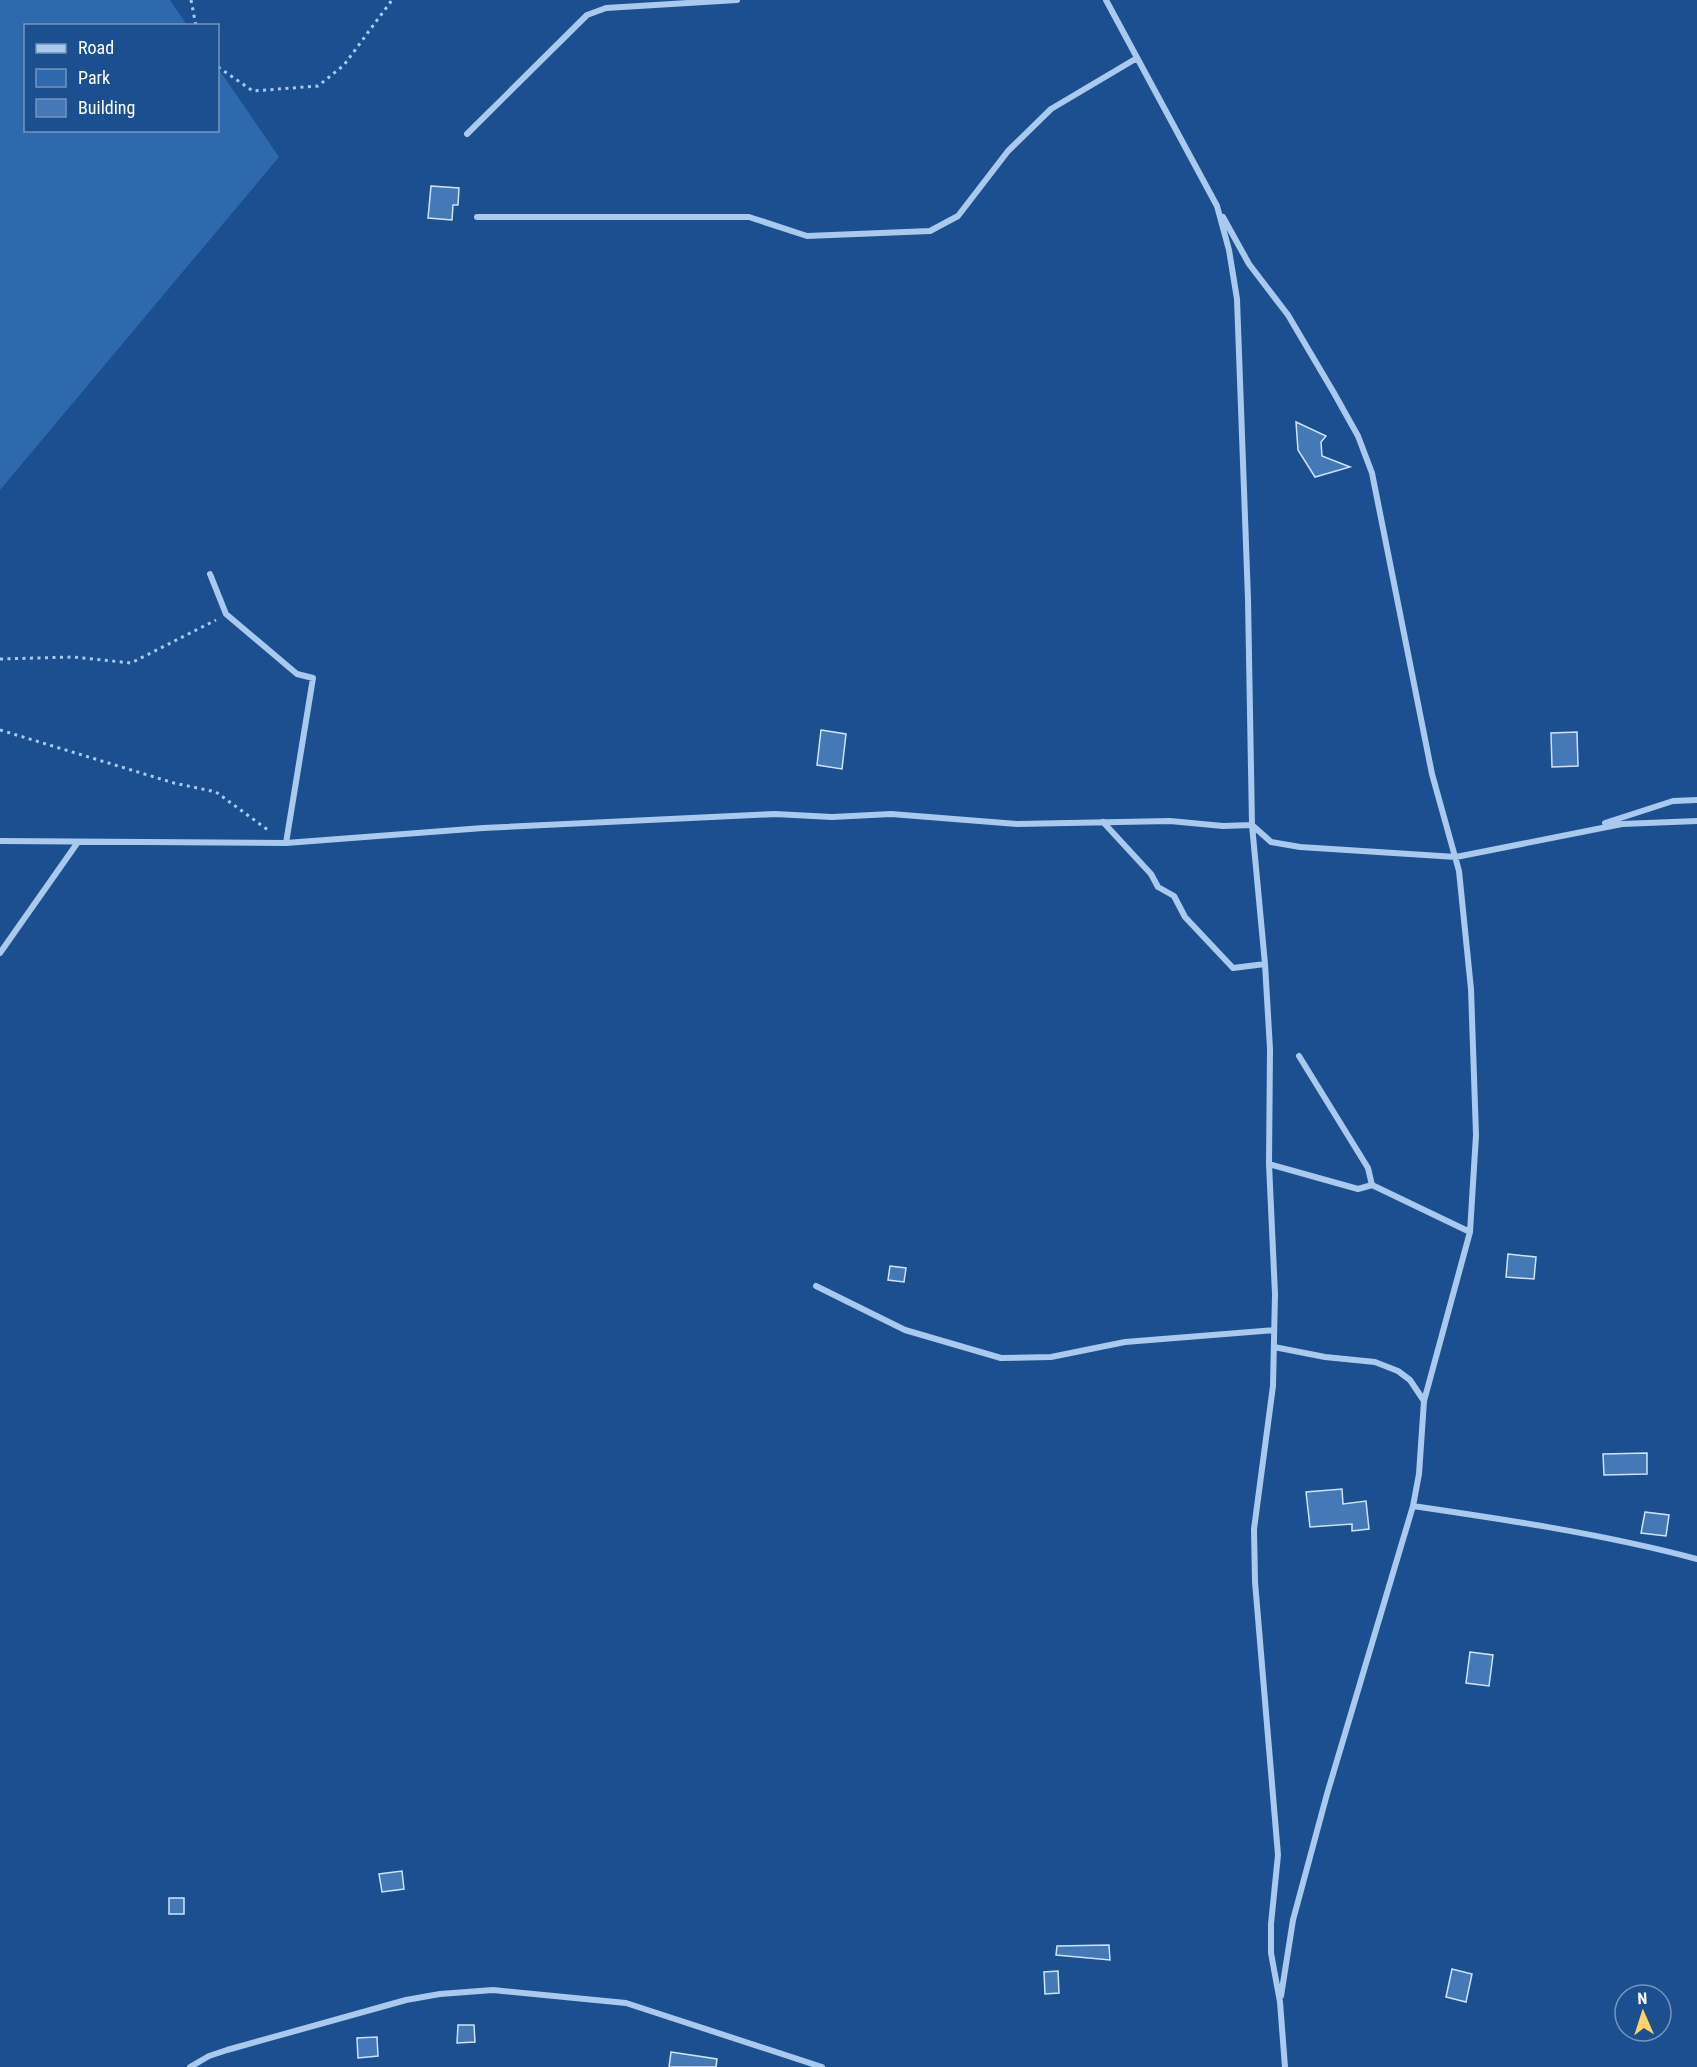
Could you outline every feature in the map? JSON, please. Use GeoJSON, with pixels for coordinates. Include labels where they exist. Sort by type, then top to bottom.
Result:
{"type":"FeatureCollection","features":[{"type":"Feature","properties":{"kind":"street"},"geometry":{"type":"LineString","coordinates":[[467,134],[587,15],[606,8],[737,0]]}},
{"type":"Feature","properties":{"kind":"street"},"geometry":{"type":"LineString","coordinates":[[1106,0],[1249,264],[1288,315],[1335,393],[1358,436],[1372,473],[1432,774],[1456,857],[1471,1000],[1476,1135],[1470,1232],[1424,1401],[1419,1474],[1413,1506],[1327,1794],[1293,1920],[1280,2002]]}},
{"type":"Feature","properties":{"kind":"street"},"geometry":{"type":"LineString","coordinates":[[477,218],[749,217],[807,236],[930,231],[958,216],[1008,151],[1051,109],[1137,58]]}},
{"type":"Feature","properties":{"kind":"street"},"geometry":{"type":"LineString","coordinates":[[1217,206],[1230,250],[1237,298],[1248,599],[1252,825],[1265,964],[1270,1049],[1269,1164],[1274,1330],[1273,1386],[1254,1529],[1255,1582],[1263,1653],[1266,1729],[1276,1801],[1278,1855],[1271,1924],[1271,1953],[1280,2002],[1285,2067]]}},
{"type":"Feature","properties":{"kind":"street"},"geometry":{"type":"LineString","coordinates":[[210,574],[226,614],[297,674],[313,678],[285,843]]}},
{"type":"Feature","properties":{"kind":"street"},"geometry":{"type":"LineString","coordinates":[[1579,832],[1673,801],[1697,800]]}},
{"type":"Feature","properties":{"kind":"street"},"geometry":{"type":"LineString","coordinates":[[0,841],[285,843],[494,828],[746,815],[811,814],[832,817],[891,814],[1017,824],[1103,822],[1252,825],[1271,842],[1300,847],[1456,857],[1622,824],[1697,821]]}},
{"type":"Feature","properties":{"kind":"street"},"geometry":{"type":"LineString","coordinates":[[1103,822],[1151,874],[1158,887],[1174,896],[1185,917],[1233,968],[1265,964]]}},
{"type":"Feature","properties":{"kind":"street"},"geometry":{"type":"LineString","coordinates":[[0,953],[78,842]]}},
{"type":"Feature","properties":{"kind":"street"},"geometry":{"type":"LineString","coordinates":[[1299,1056],[1368,1168],[1372,1185]]}},
{"type":"Feature","properties":{"kind":"street"},"geometry":{"type":"LineString","coordinates":[[1269,1164],[1358,1189],[1372,1185],[1470,1232]]}},
{"type":"Feature","properties":{"kind":"street"},"geometry":{"type":"LineString","coordinates":[[816,1286],[905,1330],[1000,1358],[1051,1357],[1125,1342],[1274,1330]]}},
{"type":"Feature","properties":{"kind":"street"},"geometry":{"type":"LineString","coordinates":[[1274,1347],[1325,1357],[1375,1362],[1398,1371],[1410,1380],[1424,1401]]}},
{"type":"Feature","properties":{"kind":"street"},"geometry":{"type":"LineString","coordinates":[[1413,1506],[1553,1527],[1639,1543],[1697,1559]]}},
{"type":"Feature","properties":{"kind":"street"},"geometry":{"type":"LineString","coordinates":[[190,2067],[209,2056],[227,2050],[375,2007],[440,1994],[493,1990],[626,2003],[822,2067]]}},
{"type":"Feature","properties":{"kind":"path"},"geometry":{"type":"LineString","coordinates":[[191,0],[196,24]]}},
{"type":"Feature","properties":{"kind":"path"},"geometry":{"type":"LineString","coordinates":[[219,68],[253,91],[318,86],[344,65],[392,0]]}},
{"type":"Feature","properties":{"kind":"path"},"geometry":{"type":"LineString","coordinates":[[0,659],[73,657],[131,663],[226,614]]}},
{"type":"Feature","properties":{"kind":"path"},"geometry":{"type":"LineString","coordinates":[[0,730],[174,783],[216,792],[285,843]]}},
{"type":"Feature","properties":{"kind":"green space"},"geometry":{"type":"Polygon","coordinates":[[[0,0],[170,0],[186,24],[24,24],[24,132],[219,132],[219,69],[279,157],[0,490],[0,0]]]}},
{"type":"Feature","properties":{"kind":"building"},"geometry":{"type":"Polygon","coordinates":[[[431,186],[459,188],[458,205],[453,205],[452,220],[428,218],[431,186]]]}},
{"type":"Feature","properties":{"kind":"building"},"geometry":{"type":"Polygon","coordinates":[[[1296,422],[1326,436],[1321,442],[1322,456],[1350,467],[1315,477],[1298,450],[1296,422]]]}},
{"type":"Feature","properties":{"kind":"building"},"geometry":{"type":"Polygon","coordinates":[[[821,730],[846,734],[842,769],[817,765],[821,730]]]}},
{"type":"Feature","properties":{"kind":"building"},"geometry":{"type":"Polygon","coordinates":[[[1577,732],[1578,766],[1552,767],[1551,733],[1577,732]]]}},
{"type":"Feature","properties":{"kind":"building"},"geometry":{"type":"Polygon","coordinates":[[[1508,1254],[1536,1257],[1534,1279],[1506,1277],[1508,1254]]]}},
{"type":"Feature","properties":{"kind":"building"},"geometry":{"type":"Polygon","coordinates":[[[890,1266],[906,1268],[904,1282],[888,1280],[890,1266]]]}},
{"type":"Feature","properties":{"kind":"building"},"geometry":{"type":"Polygon","coordinates":[[[1647,1453],[1647,1474],[1604,1475],[1603,1454],[1647,1453]]]}},
{"type":"Feature","properties":{"kind":"building"},"geometry":{"type":"Polygon","coordinates":[[[1342,1489],[1343,1504],[1366,1501],[1369,1529],[1352,1531],[1352,1524],[1310,1527],[1306,1492],[1342,1489]]]}},
{"type":"Feature","properties":{"kind":"building"},"geometry":{"type":"Polygon","coordinates":[[[1645,1512],[1669,1515],[1666,1536],[1641,1533],[1645,1512]]]}},
{"type":"Feature","properties":{"kind":"building"},"geometry":{"type":"Polygon","coordinates":[[[1470,1652],[1493,1655],[1489,1686],[1466,1683],[1470,1652]]]}},
{"type":"Feature","properties":{"kind":"building"},"geometry":{"type":"Polygon","coordinates":[[[402,1871],[404,1889],[382,1892],[379,1874],[402,1871]]]}},
{"type":"Feature","properties":{"kind":"building"},"geometry":{"type":"Polygon","coordinates":[[[169,1898],[184,1898],[184,1914],[169,1914],[169,1898]]]}},
{"type":"Feature","properties":{"kind":"building"},"geometry":{"type":"Polygon","coordinates":[[[1109,1945],[1110,1960],[1056,1955],[1057,1946],[1109,1945]]]}},
{"type":"Feature","properties":{"kind":"building"},"geometry":{"type":"Polygon","coordinates":[[[1452,1969],[1472,1974],[1466,2002],[1446,1997],[1452,1969]]]}},
{"type":"Feature","properties":{"kind":"building"},"geometry":{"type":"Polygon","coordinates":[[[1058,1971],[1059,1993],[1045,1994],[1044,1972],[1058,1971]]]}},
{"type":"Feature","properties":{"kind":"building"},"geometry":{"type":"Polygon","coordinates":[[[458,2025],[474,2025],[475,2042],[457,2043],[458,2025]]]}},
{"type":"Feature","properties":{"kind":"building"},"geometry":{"type":"Polygon","coordinates":[[[377,2037],[378,2056],[358,2058],[357,2038],[377,2037]]]}},
{"type":"Feature","properties":{"kind":"building"},"geometry":{"type":"Polygon","coordinates":[[[671,2052],[717,2059],[716,2067],[669,2067],[671,2052]]]}}]}
